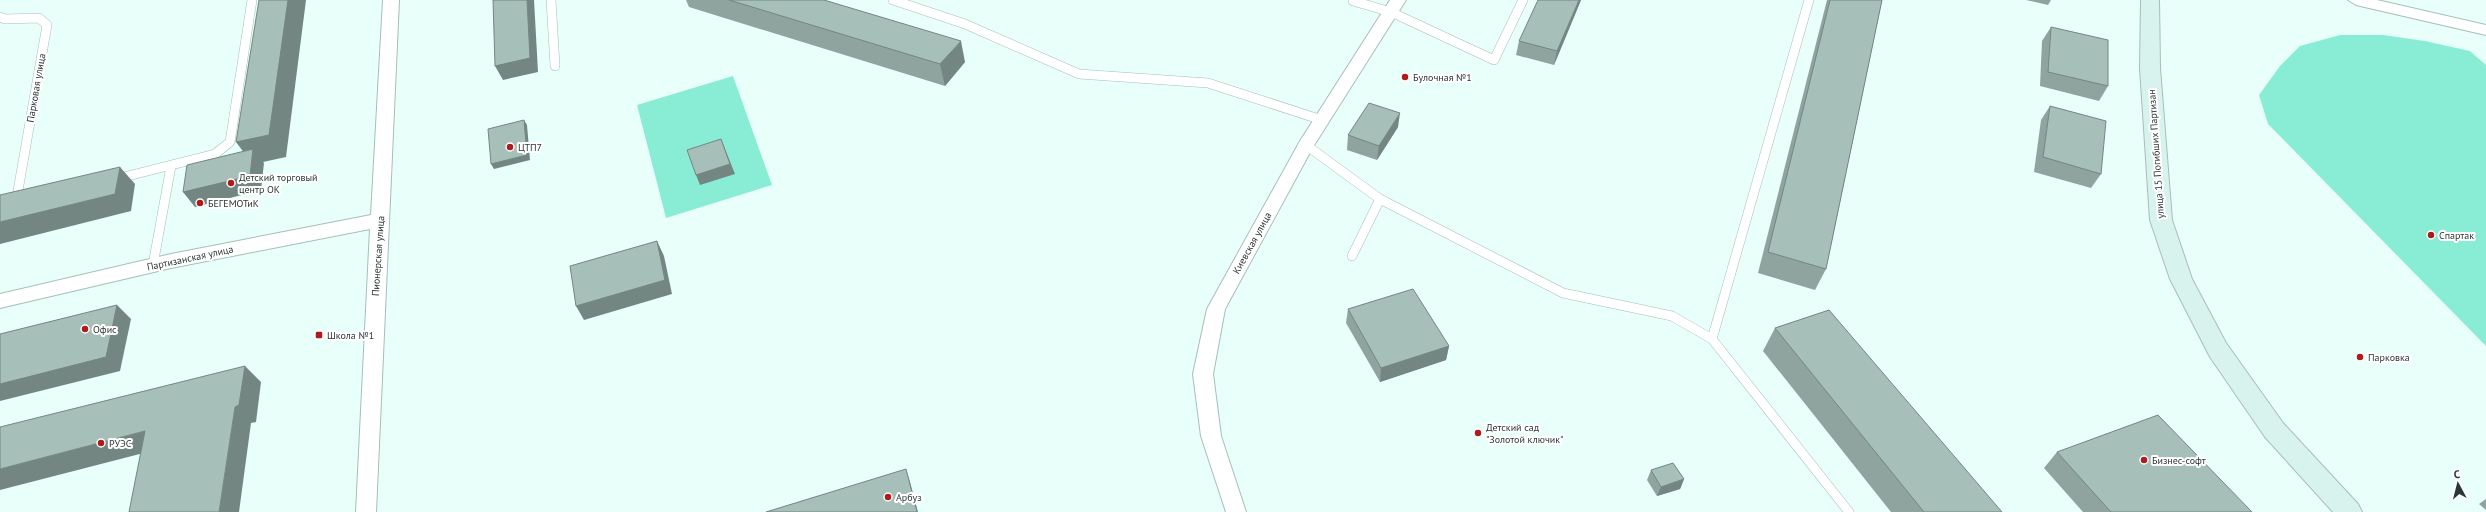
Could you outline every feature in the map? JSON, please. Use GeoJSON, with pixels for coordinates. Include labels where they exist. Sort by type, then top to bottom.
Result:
{"type":"FeatureCollection","features":[{"type":"Feature","properties":{"kind":"street","name":"Пионерская улица"},"geometry":{"type":"LineString","coordinates":[[366,512],[373,315],[381,220],[391,0]]}},
{"type":"Feature","properties":{"kind":"street","name":"улица 15 Погибших Партизан"},"geometry":{"type":"LineString","coordinates":[[2150,0],[2150,68],[2160,220],[2180,279],[2218,350],[2274,430],[2349,512]]}},
{"type":"Feature","properties":{"kind":"street"},"geometry":{"type":"LineString","coordinates":[[2356,0],[2486,30]]}},
{"type":"Feature","properties":{"kind":"street","name":"Киевская улица"},"geometry":{"type":"LineString","coordinates":[[1236,512],[1211,436],[1203,374],[1216,309],[1306,145],[1394,6]]}},
{"type":"Feature","properties":{"kind":"street","name":"Партизанская улица"},"geometry":{"type":"LineString","coordinates":[[0,301],[153,266],[381,220]]}},
{"type":"Feature","properties":{"kind":"lane"},"geometry":{"type":"LineString","coordinates":[[109,180],[215,154],[230,142],[252,0]]}},
{"type":"Feature","properties":{"kind":"lane"},"geometry":{"type":"LineString","coordinates":[[551,0],[556,66]]}},
{"type":"Feature","properties":{"kind":"lane"},"geometry":{"type":"LineString","coordinates":[[893,0],[966,24],[1079,74],[1208,83],[1322,120]]}},
{"type":"Feature","properties":{"kind":"lane"},"geometry":{"type":"LineString","coordinates":[[1353,0],[1394,6],[1494,60],[1523,0]]}},
{"type":"Feature","properties":{"kind":"lane"},"geometry":{"type":"LineString","coordinates":[[1712,339],[1809,0]]}},
{"type":"Feature","properties":{"kind":"lane","name":"Парковая улица"},"geometry":{"type":"LineString","coordinates":[[0,17],[5,20],[39,18],[47,26],[20,201],[5,204]]}},
{"type":"Feature","properties":{"kind":"lane"},"geometry":{"type":"LineString","coordinates":[[1306,145],[1380,199],[1562,292],[1672,316],[1712,339],[1849,512]]}},
{"type":"Feature","properties":{"kind":"lane"},"geometry":{"type":"LineString","coordinates":[[153,266],[171,166]]}},
{"type":"Feature","properties":{"kind":"lane"},"geometry":{"type":"LineString","coordinates":[[1352,256],[1380,199]]}},
{"type":"Feature","properties":{"kind":"green space","name":"Спартак"},"geometry":{"type":"Polygon","coordinates":[[[2340,35],[2383,35],[2425,41],[2470,51],[2486,65],[2486,346],[2268,124],[2259,95],[2280,66],[2300,46],[2340,35]]]}},
{"type":"Feature","properties":{"kind":"green space"},"geometry":{"type":"Polygon","coordinates":[[[733,76],[772,185],[666,218],[637,105],[733,76]]]}},
{"type":"Feature","properties":{"kind":"building"},"geometry":{"type":"Polygon","coordinates":[[[259,0],[288,0],[269,135],[236,142],[259,0]]]}},
{"type":"Feature","properties":{"kind":"building"},"geometry":{"type":"Polygon","coordinates":[[[493,0],[527,0],[530,58],[495,66],[493,0]]]}},
{"type":"Feature","properties":{"kind":"building"},"geometry":{"type":"Polygon","coordinates":[[[729,0],[824,0],[961,41],[940,64],[729,0]]]}},
{"type":"Feature","properties":{"kind":"building"},"geometry":{"type":"Polygon","coordinates":[[[1538,0],[1579,0],[1557,51],[1519,41],[1538,0]]]}},
{"type":"Feature","properties":{"kind":"building"},"geometry":{"type":"Polygon","coordinates":[[[1830,0],[1882,0],[1826,269],[1768,252],[1830,0]]]}},
{"type":"Feature","properties":{"kind":"building"},"geometry":{"type":"Polygon","coordinates":[[[2051,27],[2108,40],[2108,86],[2048,72],[2051,27]]]}},
{"type":"Feature","properties":{"kind":"building"},"geometry":{"type":"Polygon","coordinates":[[[1369,103],[1400,113],[1379,146],[1348,135],[1369,103]]]}},
{"type":"Feature","properties":{"kind":"building"},"geometry":{"type":"Polygon","coordinates":[[[2050,106],[2106,121],[2101,174],[2043,157],[2050,106]]]}},
{"type":"Feature","properties":{"kind":"building","name":"ЦТП7"},"geometry":{"type":"Polygon","coordinates":[[[524,120],[527,155],[491,164],[488,129],[524,120]]]}},
{"type":"Feature","properties":{"kind":"building"},"geometry":{"type":"Polygon","coordinates":[[[721,139],[730,164],[696,175],[687,150],[721,139]]]}},
{"type":"Feature","properties":{"kind":"building"},"geometry":{"type":"Polygon","coordinates":[[[253,149],[250,176],[183,192],[187,165],[253,149]]]}},
{"type":"Feature","properties":{"kind":"building"},"geometry":{"type":"Polygon","coordinates":[[[120,167],[115,194],[0,222],[0,195],[120,167]]]}},
{"type":"Feature","properties":{"kind":"building"},"geometry":{"type":"Polygon","coordinates":[[[657,241],[665,280],[576,306],[570,266],[657,241]]]}},
{"type":"Feature","properties":{"kind":"building"},"geometry":{"type":"Polygon","coordinates":[[[1413,289],[1449,346],[1381,368],[1348,309],[1413,289]]]}},
{"type":"Feature","properties":{"kind":"building"},"geometry":{"type":"Polygon","coordinates":[[[117,305],[106,357],[0,384],[0,334],[117,305]]]}},
{"type":"Feature","properties":{"kind":"building"},"geometry":{"type":"Polygon","coordinates":[[[1829,310],[2002,512],[1924,512],[1775,328],[1829,310]]]}},
{"type":"Feature","properties":{"kind":"building"},"geometry":{"type":"Polygon","coordinates":[[[245,366],[239,405],[235,407],[219,512],[129,512],[145,431],[0,469],[0,427],[245,366]]]}},
{"type":"Feature","properties":{"kind":"building"},"geometry":{"type":"Polygon","coordinates":[[[2158,415],[2252,512],[2111,512],[2057,452],[2158,415]]]}},
{"type":"Feature","properties":{"kind":"building"},"geometry":{"type":"Polygon","coordinates":[[[1673,463],[1684,479],[1661,487],[1651,470],[1673,463]]]}},
{"type":"Feature","properties":{"kind":"building"},"geometry":{"type":"Polygon","coordinates":[[[906,469],[917,512],[766,512],[906,469]]]}},
{"type":"Feature","properties":{"kind":"place","name":"Булочная №1"},"geometry":{"type":"Point","coordinates":[1405,77]}},
{"type":"Feature","properties":{"kind":"place","name":"ЦТП7"},"geometry":{"type":"Point","coordinates":[510,147]}},
{"type":"Feature","properties":{"kind":"place","name":"Детский торговый центр ОК"},"geometry":{"type":"Point","coordinates":[231,183]}},
{"type":"Feature","properties":{"kind":"place","name":"БЕГЕМОТиК"},"geometry":{"type":"Point","coordinates":[200,203]}},
{"type":"Feature","properties":{"kind":"place","name":"Спартак"},"geometry":{"type":"Point","coordinates":[2431,235]}},
{"type":"Feature","properties":{"kind":"place","name":"Офис"},"geometry":{"type":"Point","coordinates":[85,329]}},
{"type":"Feature","properties":{"kind":"place","name":"Школа №1"},"geometry":{"type":"Point","coordinates":[319,335]}},
{"type":"Feature","properties":{"kind":"place","name":"Парковка"},"geometry":{"type":"Point","coordinates":[2360,357]}},
{"type":"Feature","properties":{"kind":"place","name":"Детский сад \"Золотой ключик\""},"geometry":{"type":"Point","coordinates":[1478,433]}},
{"type":"Feature","properties":{"kind":"place","name":"РУЭС"},"geometry":{"type":"Point","coordinates":[101,443]}},
{"type":"Feature","properties":{"kind":"place","name":"Бизнес-софт"},"geometry":{"type":"Point","coordinates":[2144,460]}},
{"type":"Feature","properties":{"kind":"place","name":"Арбуз"},"geometry":{"type":"Point","coordinates":[888,497]}}]}
